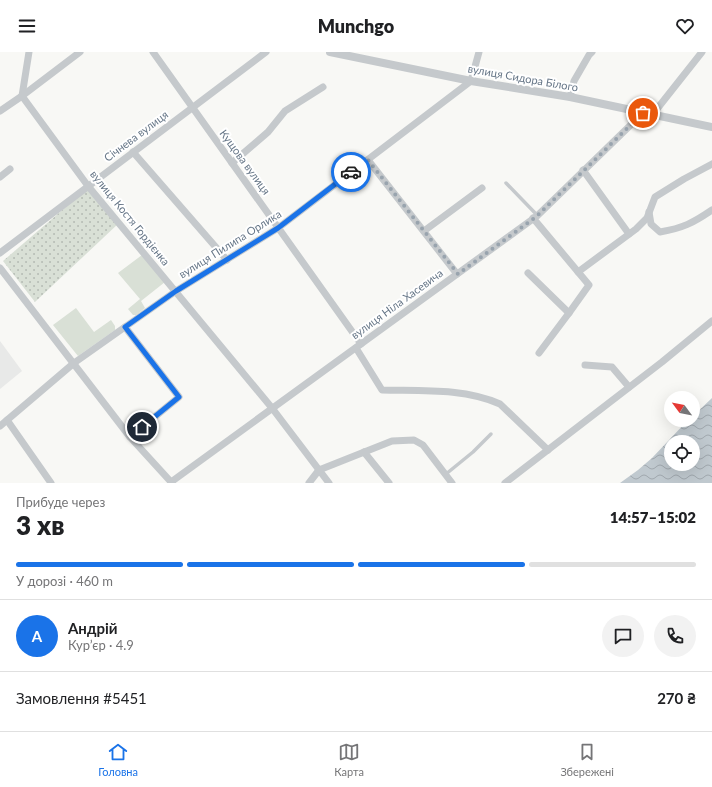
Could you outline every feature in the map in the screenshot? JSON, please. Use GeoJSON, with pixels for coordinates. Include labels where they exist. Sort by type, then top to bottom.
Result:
{"type":"FeatureCollection","features":[{"type":"Feature","properties":{"kind":"street"},"geometry":{"type":"LineString","coordinates":[[22,96],[29,52]]}},
{"type":"Feature","properties":{"kind":"street"},"geometry":{"type":"LineString","coordinates":[[0,111],[80,52]]}},
{"type":"Feature","properties":{"kind":"street","name":"Кущова вулиця"},"geometry":{"type":"LineString","coordinates":[[153,52],[278,228],[358,346],[382,390],[471,395],[491,400],[500,404],[548,450]]}},
{"type":"Feature","properties":{"kind":"street","name":"Січнева вулиця"},"geometry":{"type":"LineString","coordinates":[[0,253],[266,52]]}},
{"type":"Feature","properties":{"kind":"street","name":"вулиця Сидора Білого"},"geometry":{"type":"LineString","coordinates":[[330,52],[471,81],[570,97],[712,127]]}},
{"type":"Feature","properties":{"kind":"street"},"geometry":{"type":"LineString","coordinates":[[471,81],[480,52]]}},
{"type":"Feature","properties":{"kind":"street"},"geometry":{"type":"LineString","coordinates":[[570,97],[574,81],[592,52]]}},
{"type":"Feature","properties":{"kind":"street"},"geometry":{"type":"LineString","coordinates":[[653,114],[702,52]]}},
{"type":"Feature","properties":{"kind":"street","name":"вулиця Пилипа Орлика"},"geometry":{"type":"LineString","coordinates":[[0,426],[74,364],[176,291],[278,228],[471,81]]}},
{"type":"Feature","properties":{"kind":"street"},"geometry":{"type":"LineString","coordinates":[[232,163],[268,132],[285,111],[323,87]]}},
{"type":"Feature","properties":{"kind":"street","name":"вулиця Костя Гордієнка"},"geometry":{"type":"LineString","coordinates":[[22,96],[88,186],[272,408],[329,483]]}},
{"type":"Feature","properties":{"kind":"street","name":"вулиця Ніла Хасевича"},"geometry":{"type":"LineString","coordinates":[[172,482],[535,217],[643,113]]}},
{"type":"Feature","properties":{"kind":"street"},"geometry":{"type":"LineString","coordinates":[[133,152],[226,260]]}},
{"type":"Feature","properties":{"kind":"street"},"geometry":{"type":"LineString","coordinates":[[368,160],[458,274]]}},
{"type":"Feature","properties":{"kind":"street"},"geometry":{"type":"LineString","coordinates":[[578,272],[629,234],[647,218],[655,197],[712,164]]}},
{"type":"Feature","properties":{"kind":"street"},"geometry":{"type":"LineString","coordinates":[[0,177],[10,169]]}},
{"type":"Feature","properties":{"kind":"street"},"geometry":{"type":"LineString","coordinates":[[583,170],[629,234]]}},
{"type":"Feature","properties":{"kind":"street"},"geometry":{"type":"LineString","coordinates":[[424,231],[482,188]]}},
{"type":"Feature","properties":{"kind":"street"},"geometry":{"type":"LineString","coordinates":[[649,212],[652,224],[660,232],[680,228],[693,223],[712,210]]}},
{"type":"Feature","properties":{"kind":"street"},"geometry":{"type":"LineString","coordinates":[[535,217],[589,285],[539,353]]}},
{"type":"Feature","properties":{"kind":"street"},"geometry":{"type":"LineString","coordinates":[[0,268],[130,437],[172,482]]}},
{"type":"Feature","properties":{"kind":"street"},"geometry":{"type":"LineString","coordinates":[[528,273],[569,313]]}},
{"type":"Feature","properties":{"kind":"street"},"geometry":{"type":"LineString","coordinates":[[505,483],[629,387],[712,320]]}},
{"type":"Feature","properties":{"kind":"street"},"geometry":{"type":"LineString","coordinates":[[125,327],[179,397],[130,437]]}},
{"type":"Feature","properties":{"kind":"street"},"geometry":{"type":"LineString","coordinates":[[585,365],[612,367],[629,387]]}},
{"type":"Feature","properties":{"kind":"street"},"geometry":{"type":"LineString","coordinates":[[7,420],[51,483]]}},
{"type":"Feature","properties":{"kind":"street"},"geometry":{"type":"LineString","coordinates":[[309,483],[319,470],[392,441],[414,440],[423,445],[452,483]]}},
{"type":"Feature","properties":{"kind":"street"},"geometry":{"type":"LineString","coordinates":[[364,452],[388,483]]}},
{"type":"Feature","properties":{"kind":"lane"},"geometry":{"type":"LineString","coordinates":[[506,183],[535,217]]}},
{"type":"Feature","properties":{"kind":"lane"},"geometry":{"type":"LineString","coordinates":[[445,474],[473,452],[491,434]]}},
{"type":"Feature","properties":{"kind":"shaded area"},"geometry":{"type":"Polygon","coordinates":[[[88,188],[119,223],[35,302],[3,261],[88,188]]]}},
{"type":"Feature","properties":{"kind":"shaded area"},"geometry":{"type":"Polygon","coordinates":[[[142,255],[165,282],[141,301],[145,308],[136,315],[133,315],[128,309],[140,299],[118,273],[142,255]]]}},
{"type":"Feature","properties":{"kind":"shaded area"},"geometry":{"type":"Polygon","coordinates":[[[76,308],[94,332],[111,320],[115,326],[115,330],[78,356],[53,325],[76,308]]]}},
{"type":"Feature","properties":{"kind":"shaded area"},"geometry":{"type":"Polygon","coordinates":[[[0,341],[22,371],[0,389],[0,341]]]}},
{"type":"Feature","properties":{"kind":"water"},"geometry":{"type":"Polygon","coordinates":[[[712,398],[712,483],[620,483],[638,470],[664,445],[664,471],[700,471],[700,435],[674,435],[681,427],[700,427],[700,409],[712,398]]]}},
{"type":"Feature","properties":{"kind":"way so far"},"geometry":{"type":"LineString","coordinates":[[351,172],[368,160],[458,274],[537,216],[643,113]]}},
{"type":"Feature","properties":{"kind":"route"},"geometry":{"type":"LineString","coordinates":[[142,427],[179,397],[125,327],[176,291],[278,228],[351,172]]}}]}
